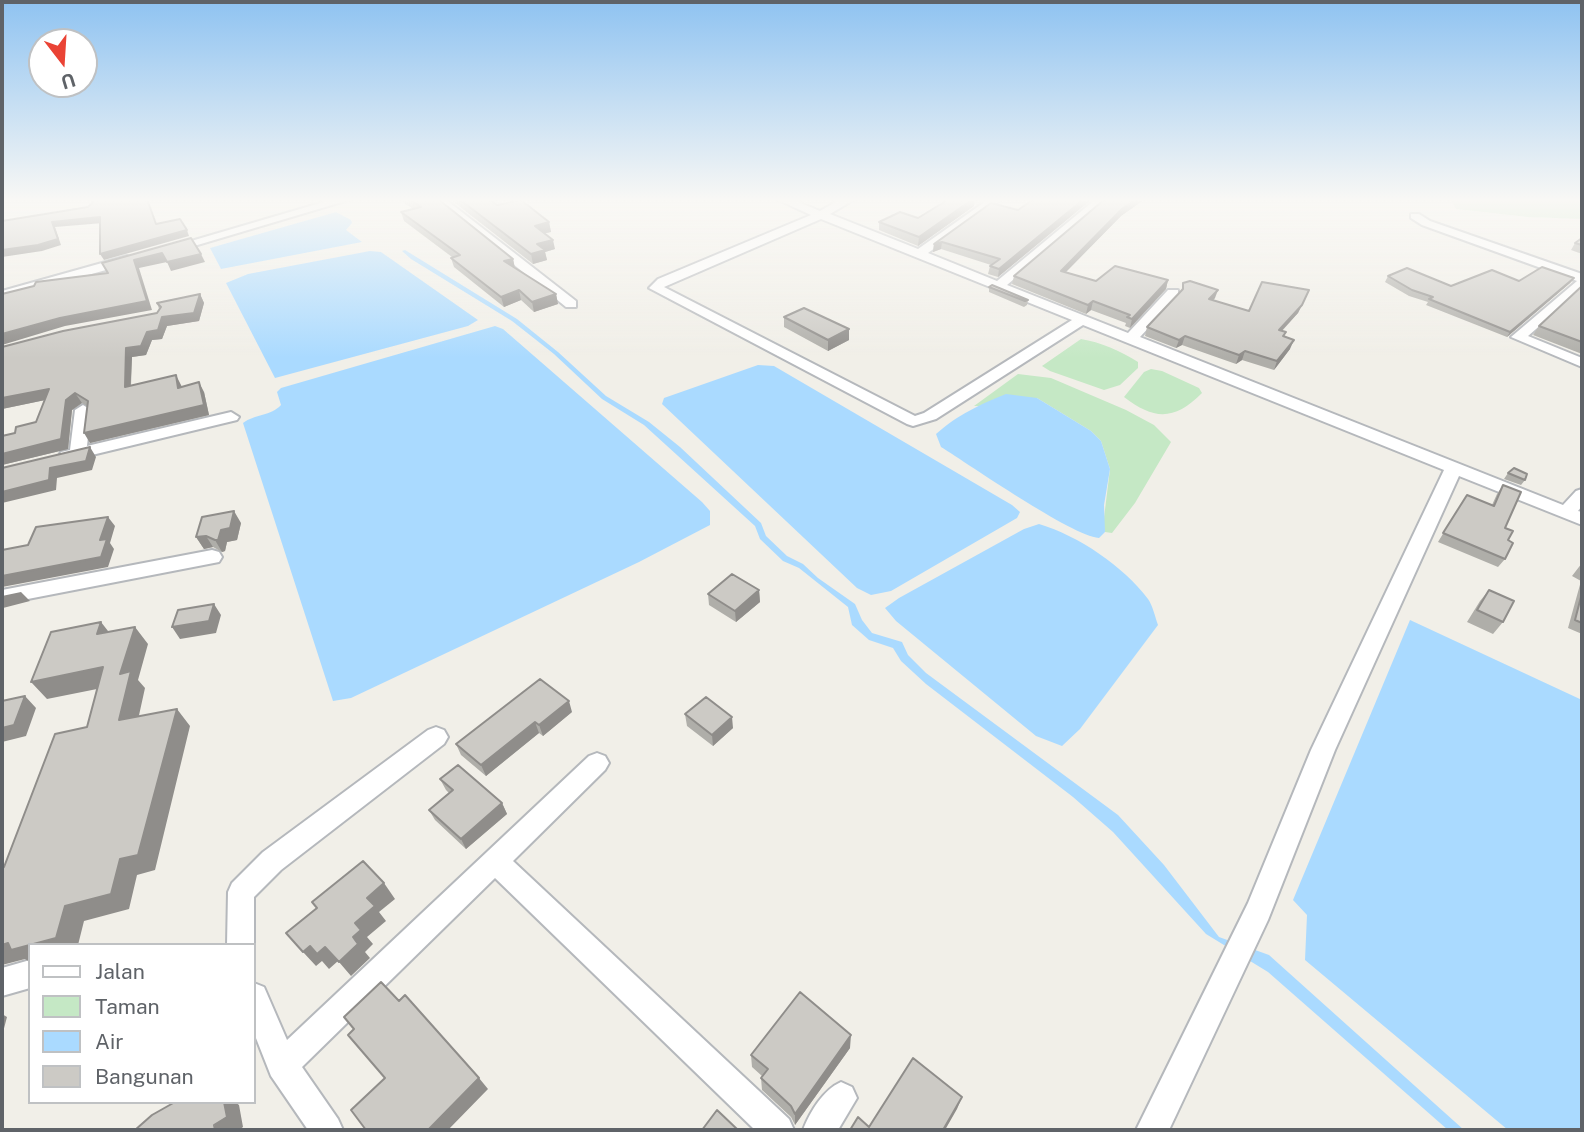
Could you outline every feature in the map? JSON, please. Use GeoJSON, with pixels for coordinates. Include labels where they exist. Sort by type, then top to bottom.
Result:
{"type":"FeatureCollection","features":[{"type":"Feature","properties":{"kind":"street"},"geometry":{"type":"LineString","coordinates":[[2,295],[158,252]]}},
{"type":"Feature","properties":{"kind":"street"},"geometry":{"type":"LineString","coordinates":[[504,252],[570,304]]}},
{"type":"Feature","properties":{"kind":"street"},"geometry":{"type":"LineString","coordinates":[[729,252],[655,288],[913,421],[930,416],[1083,319]]}},
{"type":"Feature","properties":{"kind":"street"},"geometry":{"type":"LineString","coordinates":[[913,252],[1453,470],[1574,516],[1582,495]]}},
{"type":"Feature","properties":{"kind":"street"},"geometry":{"type":"LineString","coordinates":[[998,286],[1039,252]]}},
{"type":"Feature","properties":{"kind":"street"},"geometry":{"type":"LineString","coordinates":[[1504,252],[1582,281],[1518,337],[1582,363]]}},
{"type":"Feature","properties":{"kind":"street"},"geometry":{"type":"LineString","coordinates":[[1130,338],[1173,293]]}},
{"type":"Feature","properties":{"kind":"street"},"geometry":{"type":"LineString","coordinates":[[78,453],[83,410]]}},
{"type":"Feature","properties":{"kind":"street"},"geometry":{"type":"LineString","coordinates":[[53,460],[231,416]]}},
{"type":"Feature","properties":{"kind":"street"},"geometry":{"type":"LineString","coordinates":[[1152,1130],[1258,911],[1323,750],[1453,470]]}},
{"type":"Feature","properties":{"kind":"street"},"geometry":{"type":"LineString","coordinates":[[2,597],[212,557]]}},
{"type":"Feature","properties":{"kind":"street"},"geometry":{"type":"LineString","coordinates":[[241,943],[241,892],[272,861],[436,737]]}},
{"type":"Feature","properties":{"kind":"street"},"geometry":{"type":"LineString","coordinates":[[282,1065],[597,763]]}},
{"type":"Feature","properties":{"kind":"street"},"geometry":{"type":"LineString","coordinates":[[495,861],[778,1130]]}},
{"type":"Feature","properties":{"kind":"street"},"geometry":{"type":"LineString","coordinates":[[2,982],[28,975]]}},
{"type":"Feature","properties":{"kind":"street"},"geometry":{"type":"LineString","coordinates":[[256,1002],[282,1065],[327,1130]]}},
{"type":"Feature","properties":{"kind":"street"},"geometry":{"type":"LineString","coordinates":[[819,1130],[841,1098]]}},
{"type":"Feature","properties":{"kind":"green space"},"geometry":{"type":"Polygon","coordinates":[[[1081,339],[1125,354],[1138,362],[1138,368],[1120,385],[1104,390],[1042,366],[1081,339]]]}},
{"type":"Feature","properties":{"kind":"green space"},"geometry":{"type":"Polygon","coordinates":[[[1151,369],[1162,371],[1199,388],[1202,393],[1174,412],[1164,414],[1145,410],[1124,397],[1144,372],[1151,369]]]}},
{"type":"Feature","properties":{"kind":"green space"},"geometry":{"type":"Polygon","coordinates":[[[1018,374],[1051,378],[1126,410],[1154,425],[1171,442],[1135,503],[1112,533],[1105,532],[1103,526],[1110,469],[1101,441],[1091,431],[1037,398],[995,399],[974,406],[1018,374]]]}},
{"type":"Feature","properties":{"kind":"water"},"geometry":{"type":"Polygon","coordinates":[[[212,252],[311,252],[221,269],[212,252]]]}},
{"type":"Feature","properties":{"kind":"water"},"geometry":{"type":"Polygon","coordinates":[[[366,252],[381,252],[478,320],[468,326],[275,378],[226,283],[248,274],[366,252]]]}},
{"type":"Feature","properties":{"kind":"water"},"geometry":{"type":"Polygon","coordinates":[[[403,252],[408,252],[517,319],[606,396],[649,422],[680,447],[761,523],[766,536],[787,556],[803,564],[855,604],[872,633],[902,642],[908,655],[926,673],[1118,815],[1164,865],[1219,937],[1269,955],[1464,1130],[1448,1130],[1268,972],[1206,934],[1113,832],[1073,797],[926,684],[901,661],[893,648],[869,640],[852,625],[848,607],[799,568],[783,561],[760,539],[755,526],[644,425],[602,399],[554,354],[512,321],[403,252]]]}},
{"type":"Feature","properties":{"kind":"water"},"geometry":{"type":"Polygon","coordinates":[[[495,326],[503,329],[702,502],[710,511],[710,525],[639,562],[351,698],[333,701],[243,423],[281,405],[277,392],[281,388],[495,326]]]}},
{"type":"Feature","properties":{"kind":"water"},"geometry":{"type":"Polygon","coordinates":[[[758,365],[774,366],[1012,505],[1020,512],[1017,518],[891,591],[871,595],[857,588],[662,404],[664,398],[758,365]]]}},
{"type":"Feature","properties":{"kind":"water"},"geometry":{"type":"Polygon","coordinates":[[[1006,394],[1037,398],[1091,431],[1101,441],[1110,469],[1104,505],[1105,532],[1099,538],[1045,513],[941,447],[936,434],[970,411],[1006,394]]]}},
{"type":"Feature","properties":{"kind":"water"},"geometry":{"type":"Polygon","coordinates":[[[1039,524],[1084,544],[1126,575],[1148,599],[1158,625],[1080,729],[1062,746],[1036,736],[896,621],[885,608],[1024,529],[1039,524]]]}},
{"type":"Feature","properties":{"kind":"water"},"geometry":{"type":"Polygon","coordinates":[[[1410,620],[1582,700],[1582,1130],[1508,1130],[1305,960],[1307,915],[1293,900],[1410,620]]]}},
{"type":"Feature","properties":{"kind":"building"},"geometry":{"type":"Polygon","coordinates":[[[142,252],[200,252],[201,254],[167,262],[162,253],[134,260],[147,301],[60,318],[2,334],[2,294],[34,286],[36,282],[108,273],[102,263],[142,252]]]}},
{"type":"Feature","properties":{"kind":"building"},"geometry":{"type":"Polygon","coordinates":[[[456,252],[504,252],[513,259],[504,261],[556,294],[532,302],[519,290],[501,297],[451,258],[460,255],[456,252]]]}},
{"type":"Feature","properties":{"kind":"building"},"geometry":{"type":"Polygon","coordinates":[[[976,252],[1020,252],[999,269],[990,266],[1000,259],[976,252]]]}},
{"type":"Feature","properties":{"kind":"building"},"geometry":{"type":"Polygon","coordinates":[[[1043,252],[1080,252],[1061,271],[1096,281],[1115,266],[1168,280],[1132,319],[1127,317],[1130,315],[1093,301],[1088,305],[1014,276],[1043,252]]]}},
{"type":"Feature","properties":{"kind":"building"},"geometry":{"type":"Polygon","coordinates":[[[1542,267],[1574,278],[1510,332],[1429,299],[1433,297],[1412,290],[1388,276],[1407,268],[1451,286],[1492,270],[1519,281],[1542,267]]]}},
{"type":"Feature","properties":{"kind":"building"},"geometry":{"type":"Polygon","coordinates":[[[1190,281],[1218,290],[1209,299],[1249,311],[1262,282],[1309,290],[1302,305],[1279,330],[1286,332],[1283,336],[1294,340],[1277,361],[1245,351],[1239,355],[1185,336],[1179,340],[1147,327],[1183,289],[1183,283],[1190,281]]]}},
{"type":"Feature","properties":{"kind":"building"},"geometry":{"type":"Polygon","coordinates":[[[992,285],[1028,300],[989,287],[992,285]]]}},
{"type":"Feature","properties":{"kind":"building"},"geometry":{"type":"Polygon","coordinates":[[[1582,286],[1582,342],[1539,326],[1582,286]]]}},
{"type":"Feature","properties":{"kind":"building"},"geometry":{"type":"Polygon","coordinates":[[[200,294],[194,313],[162,317],[158,330],[147,332],[141,346],[126,348],[125,387],[176,375],[178,388],[199,382],[204,405],[84,433],[88,401],[75,393],[66,400],[61,439],[2,454],[2,436],[15,433],[16,427],[36,422],[49,389],[2,398],[2,347],[63,331],[157,313],[161,307],[157,303],[200,294]]]}},
{"type":"Feature","properties":{"kind":"building"},"geometry":{"type":"Polygon","coordinates":[[[804,308],[849,329],[828,340],[784,317],[804,308]]]}},
{"type":"Feature","properties":{"kind":"building"},"geometry":{"type":"Polygon","coordinates":[[[90,447],[86,461],[50,468],[49,480],[2,492],[2,468],[90,447]]]}},
{"type":"Feature","properties":{"kind":"building"},"geometry":{"type":"Polygon","coordinates":[[[1514,468],[1527,474],[1525,480],[1508,473],[1514,468]]]}},
{"type":"Feature","properties":{"kind":"building"},"geometry":{"type":"Polygon","coordinates":[[[1503,485],[1521,492],[1505,528],[1513,531],[1508,540],[1513,543],[1505,559],[1443,533],[1467,495],[1494,506],[1503,485]]]}},
{"type":"Feature","properties":{"kind":"building"},"geometry":{"type":"Polygon","coordinates":[[[234,511],[230,528],[221,530],[218,540],[206,536],[196,537],[202,517],[234,511]]]}},
{"type":"Feature","properties":{"kind":"building"},"geometry":{"type":"Polygon","coordinates":[[[108,517],[100,540],[107,539],[101,557],[2,576],[2,550],[28,545],[36,527],[108,517]]]}},
{"type":"Feature","properties":{"kind":"building"},"geometry":{"type":"Polygon","coordinates":[[[732,574],[759,590],[735,611],[708,594],[732,574]]]}},
{"type":"Feature","properties":{"kind":"building"},"geometry":{"type":"Polygon","coordinates":[[[1489,590],[1514,601],[1503,622],[1477,610],[1489,590]]]}},
{"type":"Feature","properties":{"kind":"building"},"geometry":{"type":"Polygon","coordinates":[[[1582,593],[1582,623],[1575,620],[1582,593]]]}},
{"type":"Feature","properties":{"kind":"building"},"geometry":{"type":"Polygon","coordinates":[[[214,604],[209,621],[172,627],[178,610],[214,604]]]}},
{"type":"Feature","properties":{"kind":"building"},"geometry":{"type":"Polygon","coordinates":[[[101,622],[97,634],[135,627],[120,674],[131,671],[119,720],[177,709],[138,855],[120,859],[111,894],[65,906],[56,938],[28,943],[28,945],[11,950],[8,943],[2,945],[2,868],[55,734],[87,727],[103,667],[31,682],[51,632],[101,622]]]}},
{"type":"Feature","properties":{"kind":"building"},"geometry":{"type":"Polygon","coordinates":[[[540,679],[569,701],[539,725],[535,722],[481,765],[456,744],[540,679]]]}},
{"type":"Feature","properties":{"kind":"building"},"geometry":{"type":"Polygon","coordinates":[[[25,696],[14,725],[2,728],[2,701],[25,696]]]}},
{"type":"Feature","properties":{"kind":"building"},"geometry":{"type":"Polygon","coordinates":[[[706,697],[732,717],[712,735],[685,714],[706,697]]]}},
{"type":"Feature","properties":{"kind":"building"},"geometry":{"type":"Polygon","coordinates":[[[458,765],[502,803],[461,839],[429,810],[453,790],[440,779],[458,765]]]}},
{"type":"Feature","properties":{"kind":"building"},"geometry":{"type":"Polygon","coordinates":[[[363,861],[384,883],[367,898],[375,906],[355,923],[361,930],[353,937],[358,944],[339,962],[325,947],[317,954],[310,946],[303,952],[286,933],[317,908],[312,902],[363,861]]]}},
{"type":"Feature","properties":{"kind":"building"},"geometry":{"type":"Polygon","coordinates":[[[381,982],[399,1001],[405,995],[479,1078],[428,1130],[366,1130],[351,1110],[385,1078],[348,1035],[354,1029],[344,1017],[381,982]]]}},
{"type":"Feature","properties":{"kind":"building"},"geometry":{"type":"Polygon","coordinates":[[[800,992],[851,1035],[795,1114],[791,1106],[761,1078],[768,1069],[751,1055],[800,992]]]}},
{"type":"Feature","properties":{"kind":"building"},"geometry":{"type":"Polygon","coordinates":[[[913,1058],[962,1097],[943,1130],[850,1130],[858,1117],[869,1127],[913,1058]]]}},
{"type":"Feature","properties":{"kind":"building"},"geometry":{"type":"Polygon","coordinates":[[[171,1104],[224,1104],[227,1117],[214,1125],[215,1130],[135,1130],[152,1115],[171,1104]]]}},
{"type":"Feature","properties":{"kind":"building"},"geometry":{"type":"Polygon","coordinates":[[[717,1110],[738,1130],[702,1130],[717,1110]]]}}]}
